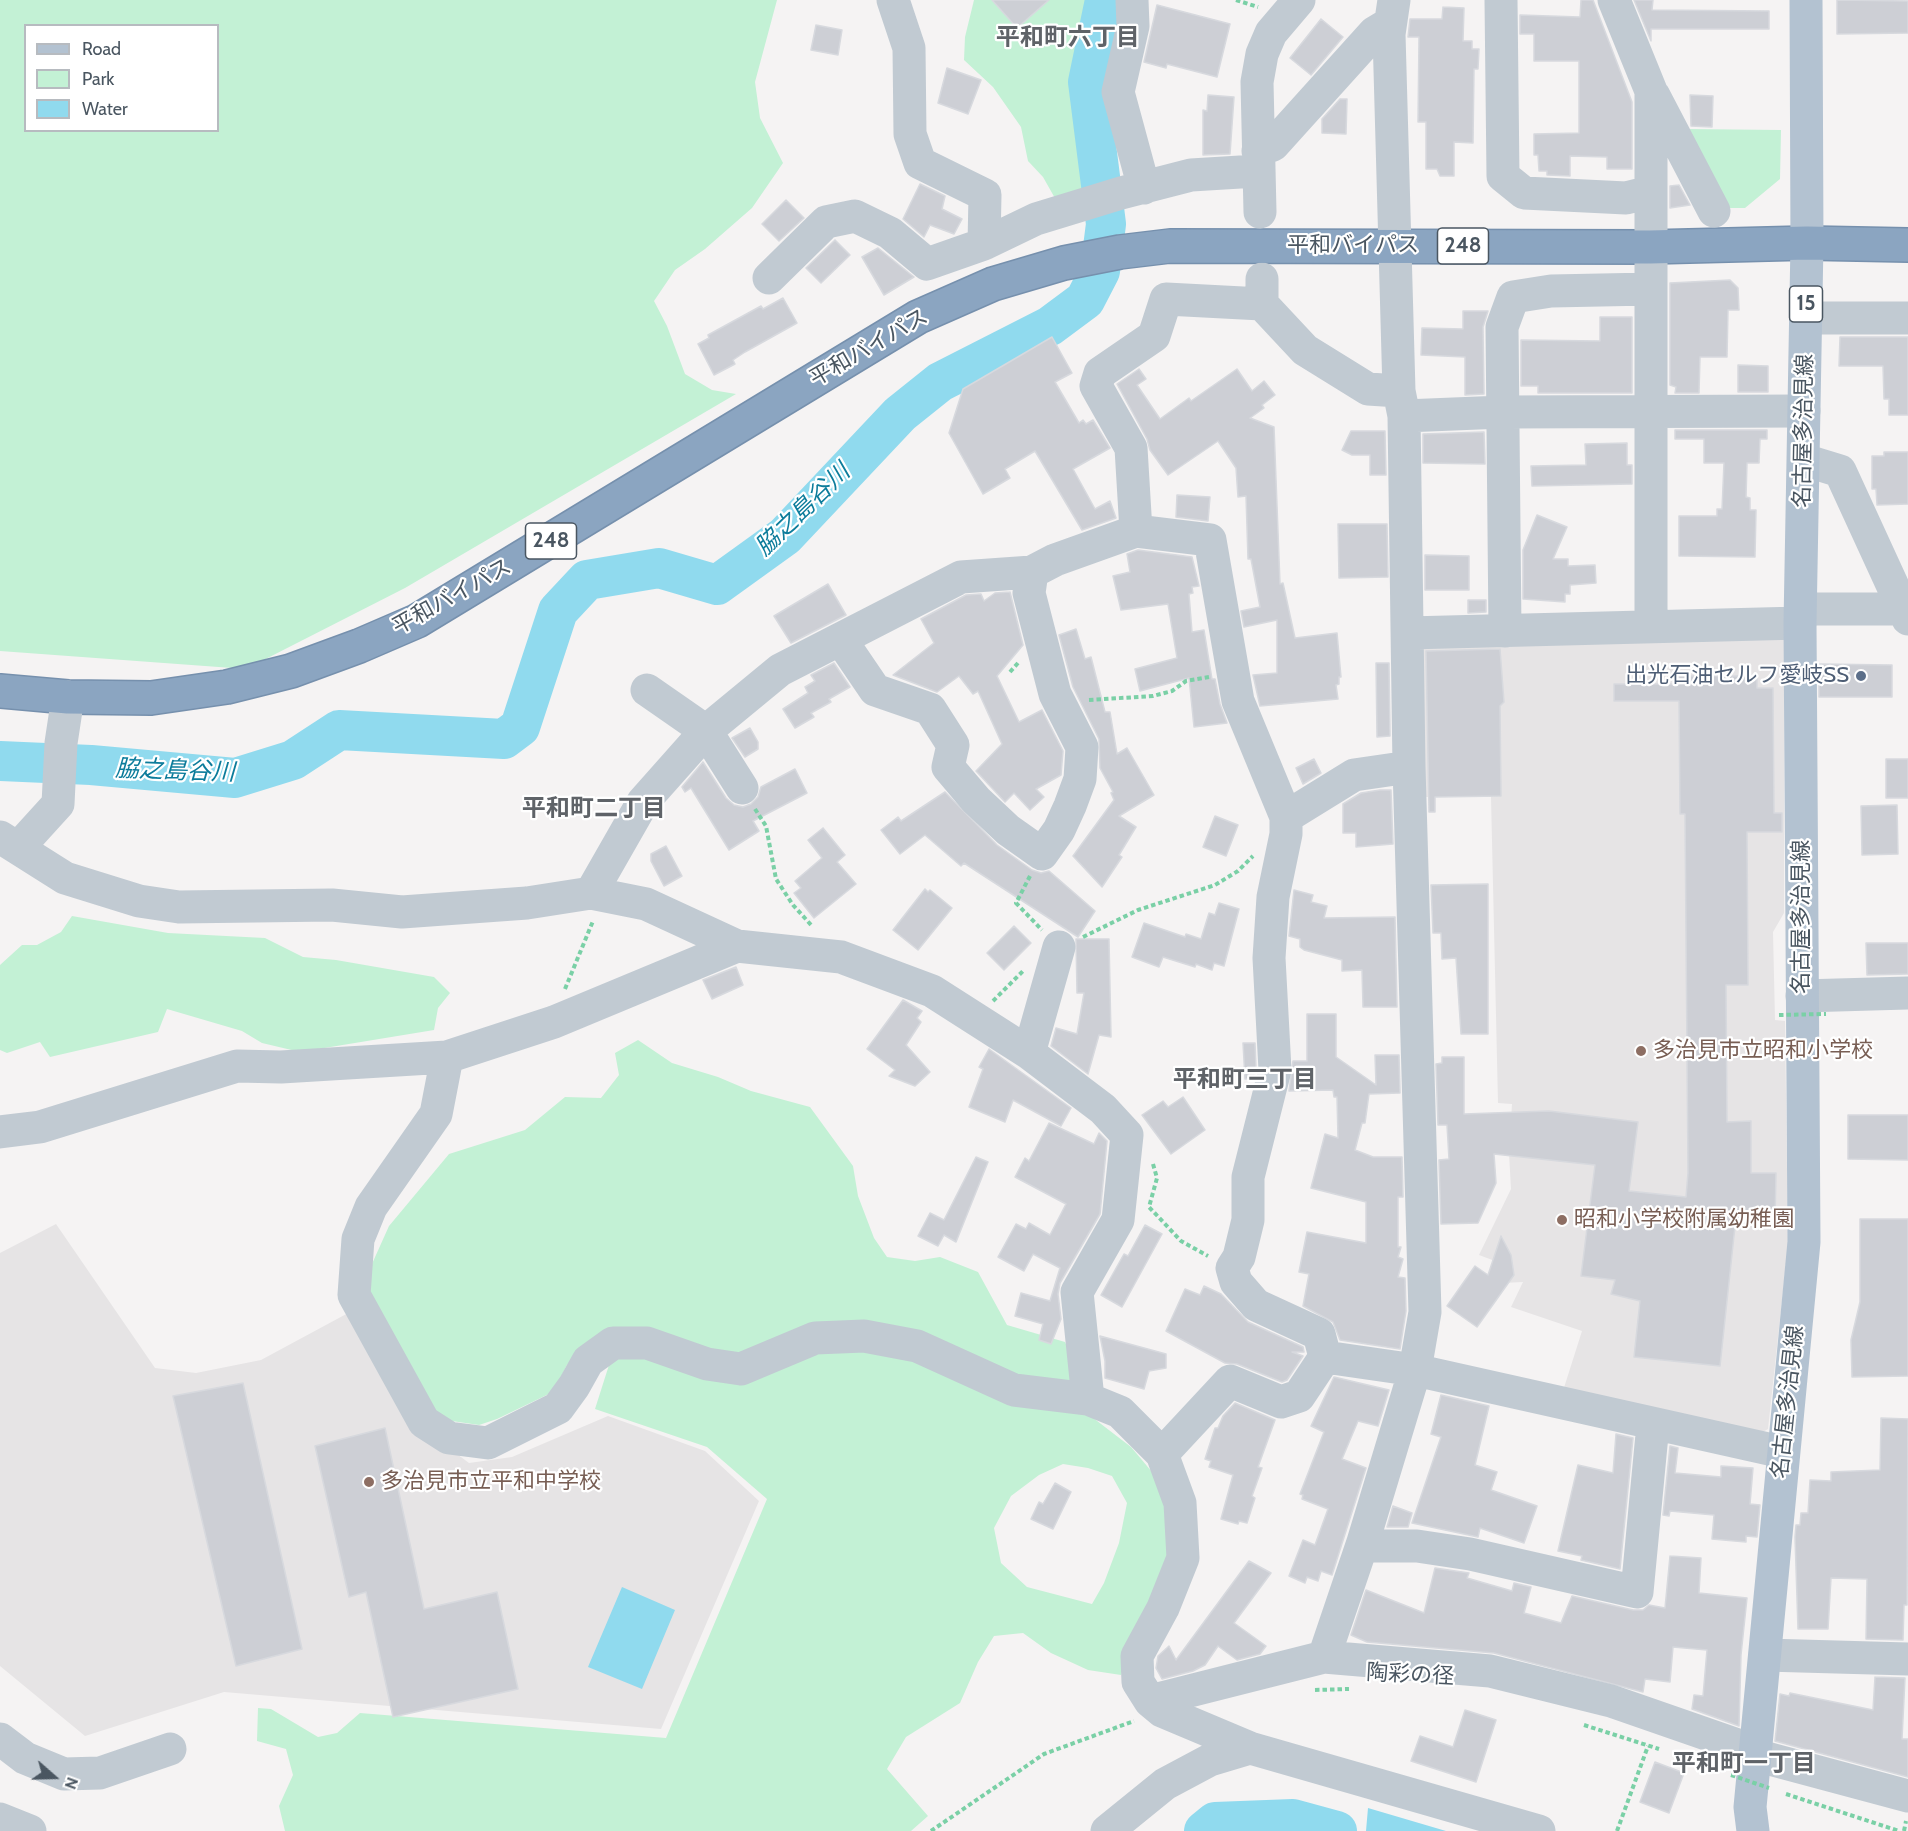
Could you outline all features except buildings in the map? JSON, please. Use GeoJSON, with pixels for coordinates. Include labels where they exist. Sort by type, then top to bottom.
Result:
{"type":"FeatureCollection","features":[{"type":"Feature","properties":{"kind":"highway","name":"248"},"geometry":{"type":"LineString","coordinates":[[1807,243],[1908,245]]}},
{"type":"Feature","properties":{"kind":"highway","name":"平和バイパス"},"geometry":{"type":"LineString","coordinates":[[0,691],[68,697],[151,698],[227,687],[291,670],[408,625],[481,584],[918,317],[993,284],[1064,263],[1120,252],[1170,246],[1650,247],[1807,243]]}},
{"type":"Feature","properties":{"kind":"main road","name":"名古屋多治見線"},"geometry":{"type":"LineString","coordinates":[[1753,1831],[1747,1760],[1765,1654],[1782,1452],[1804,1242],[1801,616],[1807,243],[1806,0]]}},
{"type":"Feature","properties":{"kind":"street"},"geometry":{"type":"LineString","coordinates":[[893,0],[909,48],[910,134],[920,163],[985,195],[984,244]]}},
{"type":"Feature","properties":{"kind":"street"},"geometry":{"type":"LineString","coordinates":[[1132,0],[1133,26],[1118,92],[1132,190]]}},
{"type":"Feature","properties":{"kind":"street"},"geometry":{"type":"LineString","coordinates":[[1260,212],[1257,81],[1262,54],[1270,33],[1299,0]]}},
{"type":"Feature","properties":{"kind":"street"},"geometry":{"type":"LineString","coordinates":[[1501,0],[1503,176],[1524,193],[1626,198],[1650,192]]}},
{"type":"Feature","properties":{"kind":"street"},"geometry":{"type":"LineString","coordinates":[[1614,0],[1651,91],[1714,211]]}},
{"type":"Feature","properties":{"kind":"street"},"geometry":{"type":"LineString","coordinates":[[769,278],[826,222],[855,216],[890,233],[927,264],[984,244],[1036,219],[1089,202],[1191,175],[1258,161],[1392,12]]}},
{"type":"Feature","properties":{"kind":"street"},"geometry":{"type":"LineString","coordinates":[[1324,1657],[1363,1542],[1414,1370],[1425,1312],[1409,767],[1408,633],[1396,246],[1392,12]]}},
{"type":"Feature","properties":{"kind":"street"},"geometry":{"type":"LineString","coordinates":[[1651,91],[1651,626]]}},
{"type":"Feature","properties":{"kind":"street"},"geometry":{"type":"LineString","coordinates":[[1505,631],[1502,327],[1513,297],[1551,291],[1650,289]]}},
{"type":"Feature","properties":{"kind":"street"},"geometry":{"type":"LineString","coordinates":[[1136,531],[1131,448],[1096,386],[1101,373],[1154,336],[1166,299],[1262,291],[1305,350],[1368,389],[1401,403],[1503,412],[1804,411]]}},
{"type":"Feature","properties":{"kind":"street"},"geometry":{"type":"LineString","coordinates":[[1806,318],[1908,318]]}},
{"type":"Feature","properties":{"kind":"street"},"geometry":{"type":"LineString","coordinates":[[1408,633],[1651,626],[1801,616],[1907,613],[1840,471],[1803,460]]}},
{"type":"Feature","properties":{"kind":"street"},"geometry":{"type":"LineString","coordinates":[[598,894],[644,802],[706,731],[780,670],[961,577],[1032,572],[1055,560],[1136,531],[1210,540],[1238,700],[1286,817],[1286,834],[1273,897],[1269,958],[1275,1070],[1248,1177],[1248,1220],[1239,1257],[1232,1268],[1236,1282],[1256,1305],[1319,1334],[1325,1357],[1299,1396],[1281,1402],[1230,1381],[1162,1454]]}},
{"type":"Feature","properties":{"kind":"street"},"geometry":{"type":"LineString","coordinates":[[842,639],[875,690],[930,710],[953,745],[948,767],[976,800],[1008,830],[1042,854],[1059,830],[1080,778],[1082,747],[1055,694],[1029,593],[1032,572]]}},
{"type":"Feature","properties":{"kind":"street"},"geometry":{"type":"LineString","coordinates":[[647,690],[706,731],[742,788]]}},
{"type":"Feature","properties":{"kind":"street"},"geometry":{"type":"LineString","coordinates":[[68,697],[58,804],[9,843],[65,878],[139,901],[179,907],[332,905],[402,912],[527,903],[598,894],[646,904],[737,946],[841,957],[932,991],[1029,1053],[1103,1109],[1127,1135],[1118,1220],[1077,1292],[1088,1399]]}},
{"type":"Feature","properties":{"kind":"street"},"geometry":{"type":"LineString","coordinates":[[1286,817],[1354,776],[1409,767]]}},
{"type":"Feature","properties":{"kind":"street"},"geometry":{"type":"LineString","coordinates":[[0,1132],[40,1127],[237,1066],[281,1067],[447,1057],[554,1022],[737,946]]}},
{"type":"Feature","properties":{"kind":"street"},"geometry":{"type":"LineString","coordinates":[[1029,1053],[1029,1045],[1052,982],[1059,947]]}},
{"type":"Feature","properties":{"kind":"street"},"geometry":{"type":"LineString","coordinates":[[1803,1008],[1908,993]]}},
{"type":"Feature","properties":{"kind":"street"},"geometry":{"type":"LineString","coordinates":[[447,1057],[436,1114],[371,1207],[358,1239],[354,1295],[424,1422],[449,1438],[488,1443],[558,1408],[588,1361],[613,1343],[647,1342],[707,1364],[741,1369],[815,1338],[864,1336],[917,1346],[1014,1390],[1088,1399],[1120,1412],[1162,1454],[1180,1503],[1183,1558],[1163,1608],[1137,1656],[1138,1682],[1156,1706],[1250,1748],[1539,1831]]}},
{"type":"Feature","properties":{"kind":"street"},"geometry":{"type":"LineString","coordinates":[[1325,1357],[1414,1370],[1782,1452]]}},
{"type":"Feature","properties":{"kind":"street"},"geometry":{"type":"LineString","coordinates":[[1363,1542],[1374,1546],[1417,1546],[1470,1554],[1637,1592],[1653,1424]]}},
{"type":"Feature","properties":{"kind":"street"},"geometry":{"type":"LineString","coordinates":[[1765,1654],[1908,1659]]}},
{"type":"Feature","properties":{"kind":"street"},"geometry":{"type":"LineString","coordinates":[[1156,1706],[1324,1657],[1490,1671],[1611,1701],[1747,1760],[1908,1796]]}},
{"type":"Feature","properties":{"kind":"street"},"geometry":{"type":"LineString","coordinates":[[0,1739],[25,1758],[64,1774],[100,1773],[170,1749]]}},
{"type":"Feature","properties":{"kind":"street"},"geometry":{"type":"LineString","coordinates":[[1107,1831],[1165,1784],[1210,1760],[1250,1748]]}},
{"type":"Feature","properties":{"kind":"street"},"geometry":{"type":"LineString","coordinates":[[0,1819],[30,1831]]}},
{"type":"Feature","properties":{"kind":"path"},"geometry":{"type":"LineString","coordinates":[[1236,0],[1267,10]]}},
{"type":"Feature","properties":{"kind":"path"},"geometry":{"type":"LineString","coordinates":[[1065,710],[1090,699],[1153,696],[1172,691],[1186,681],[1233,673]]}},
{"type":"Feature","properties":{"kind":"path"},"geometry":{"type":"LineString","coordinates":[[742,788],[766,826],[776,879],[793,905],[841,957]]}},
{"type":"Feature","properties":{"kind":"path"},"geometry":{"type":"LineString","coordinates":[[977,1019],[1023,970],[1059,947],[1138,910],[1215,885],[1238,871],[1259,850]]}},
{"type":"Feature","properties":{"kind":"path"},"geometry":{"type":"LineString","coordinates":[[1042,854],[1016,903],[1059,947]]}},
{"type":"Feature","properties":{"kind":"path"},"geometry":{"type":"LineString","coordinates":[[554,1022],[598,894]]}},
{"type":"Feature","properties":{"kind":"path"},"geometry":{"type":"LineString","coordinates":[[1152,1159],[1157,1178],[1149,1207],[1181,1241],[1232,1268]]}},
{"type":"Feature","properties":{"kind":"path","name":"陶彩の径"},"geometry":{"type":"LineString","coordinates":[[1313,1690],[1354,1689]]}},
{"type":"Feature","properties":{"kind":"path"},"geometry":{"type":"LineString","coordinates":[[930,1831],[1044,1754],[1156,1706]]}},
{"type":"Feature","properties":{"kind":"path"},"geometry":{"type":"LineString","coordinates":[[1581,1724],[1668,1752]]}},
{"type":"Feature","properties":{"kind":"path"},"geometry":{"type":"LineString","coordinates":[[1617,1831],[1648,1746]]}},
{"type":"Feature","properties":{"kind":"path"},"geometry":{"type":"LineString","coordinates":[[1720,1770],[1747,1760],[1769,1788],[1899,1831]]}},
{"type":"Feature","properties":{"kind":"shaded area","name":"多治見市立昭和小学校"},"geometry":{"type":"Polygon","coordinates":[[[1784,630],[1784,913],[1773,932],[1775,1020],[1785,1021],[1788,1245],[1768,1429],[1761,1433],[1562,1394],[1582,1331],[1511,1307],[1523,1282],[1503,1283],[1503,1264],[1479,1255],[1511,1189],[1509,1153],[1512,1104],[1498,1103],[1491,797],[1423,797],[1419,651],[1430,643],[1784,630]]]}},
{"type":"Feature","properties":{"kind":"shaded area","name":"多治見市立平和中学校"},"geometry":{"type":"Polygon","coordinates":[[[56,1224],[155,1368],[196,1373],[261,1360],[350,1312],[421,1427],[469,1463],[512,1457],[608,1416],[705,1451],[759,1501],[661,1729],[224,1692],[85,1736],[0,1666],[0,1253],[56,1224]]]}},
{"type":"Feature","properties":{"kind":"green space"},"geometry":{"type":"Polygon","coordinates":[[[0,0],[777,0],[755,82],[760,118],[783,163],[752,208],[705,249],[675,270],[654,301],[667,326],[685,374],[712,390],[736,394],[405,588],[246,669],[0,651],[0,0]]]}},
{"type":"Feature","properties":{"kind":"green space"},"geometry":{"type":"Polygon","coordinates":[[[974,0],[1090,0],[1075,82],[1089,187],[1056,200],[1043,177],[1028,161],[1021,127],[993,87],[964,60],[965,37],[974,0]]]}},
{"type":"Feature","properties":{"kind":"green space"},"geometry":{"type":"Polygon","coordinates":[[[1687,129],[1781,130],[1780,179],[1745,208],[1722,208],[1687,129]]]}},
{"type":"Feature","properties":{"kind":"green space"},"geometry":{"type":"Polygon","coordinates":[[[72,916],[168,933],[265,938],[303,957],[336,960],[434,977],[450,993],[438,1008],[434,1030],[300,1052],[262,1043],[242,1031],[167,1009],[158,1032],[50,1057],[40,1042],[7,1053],[0,1050],[0,965],[22,945],[37,945],[61,932],[72,916]]]}},
{"type":"Feature","properties":{"kind":"green space"},"geometry":{"type":"Polygon","coordinates":[[[638,1040],[672,1063],[718,1077],[751,1091],[810,1107],[853,1166],[858,1196],[874,1238],[887,1257],[915,1261],[940,1257],[978,1272],[1007,1325],[1065,1342],[1076,1366],[1075,1404],[1131,1447],[1163,1485],[1174,1527],[1167,1570],[1130,1641],[1121,1675],[1088,1670],[1051,1653],[1023,1633],[994,1636],[978,1662],[960,1703],[906,1737],[887,1769],[928,1816],[911,1831],[285,1831],[279,1806],[293,1775],[286,1749],[257,1741],[258,1708],[271,1709],[318,1737],[337,1733],[360,1713],[666,1738],[767,1499],[707,1447],[595,1409],[609,1365],[597,1338],[567,1365],[553,1392],[497,1419],[479,1425],[452,1421],[431,1411],[367,1300],[367,1275],[389,1226],[449,1154],[525,1130],[565,1097],[601,1098],[619,1075],[615,1053],[638,1040]],[[1063,1464],[1039,1475],[1011,1496],[994,1528],[1001,1563],[1027,1587],[1092,1604],[1104,1583],[1119,1543],[1127,1503],[1112,1476],[1088,1468],[1063,1464]]]}},
{"type":"Feature","properties":{"kind":"water"},"geometry":{"type":"Polygon","coordinates":[[[622,1587],[675,1610],[642,1689],[588,1667],[622,1587]]]}},
{"type":"Feature","properties":{"kind":"water"},"geometry":{"type":"Polygon","coordinates":[[[1368,1808],[1446,1831],[1366,1831],[1368,1808]]]}},
{"type":"Feature","properties":{"kind":"waterway","name":"脇之島谷川"},"geometry":{"type":"LineString","coordinates":[[0,761],[91,765],[235,778],[293,760],[339,730],[504,739],[520,727],[558,611],[587,580],[659,568],[717,585],[785,536],[900,414],[940,382],[1050,326],[1085,300],[1100,271],[1106,224],[1088,82],[1105,0]]}},
{"type":"Feature","properties":{"kind":"waterway"},"geometry":{"type":"LineString","coordinates":[[1204,1831],[1215,1822],[1293,1819],[1337,1831]]}},
{"type":"Feature","properties":{"kind":"place","name":"出光石油セルフ愛岐SS"},"geometry":{"type":"Point","coordinates":[1861,676]}},
{"type":"Feature","properties":{"kind":"place","name":"多治見市立昭和小学校"},"geometry":{"type":"Point","coordinates":[1641,1051]}},
{"type":"Feature","properties":{"kind":"place","name":"昭和小学校附属幼稚園"},"geometry":{"type":"Point","coordinates":[1562,1220]}},
{"type":"Feature","properties":{"kind":"place","name":"多治見市立平和中学校"},"geometry":{"type":"Point","coordinates":[369,1482]}},
{"type":"Feature","properties":{"kind":"district","name":"平和町六丁目"},"geometry":{"type":"Point","coordinates":[1068,38]}},
{"type":"Feature","properties":{"kind":"district","name":"平和町二丁目"},"geometry":{"type":"Point","coordinates":[594,809]}},
{"type":"Feature","properties":{"kind":"district","name":"平和町三丁目"},"geometry":{"type":"Point","coordinates":[1245,1080]}},
{"type":"Feature","properties":{"kind":"district","name":"平和町一丁目"},"geometry":{"type":"Point","coordinates":[1744,1764]}}]}
